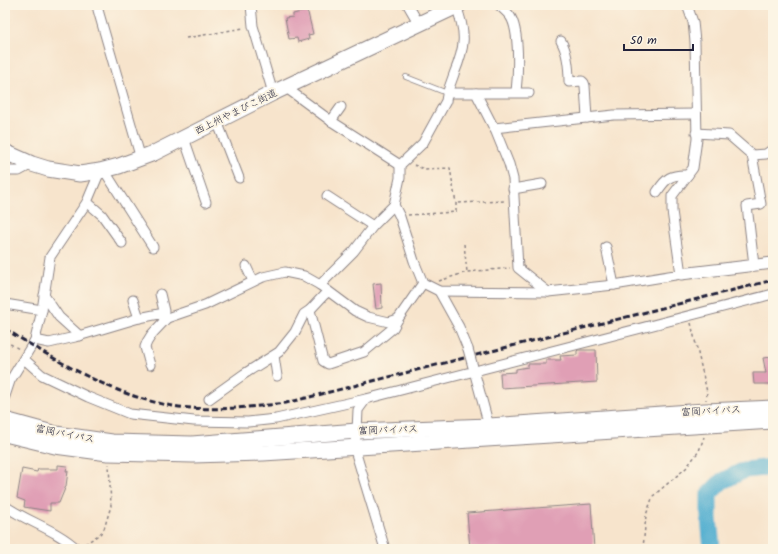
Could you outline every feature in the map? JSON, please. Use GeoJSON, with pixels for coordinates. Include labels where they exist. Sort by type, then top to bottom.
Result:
{"type":"FeatureCollection","features":[{"type":"Feature","properties":{"kind":"highway","name":"西上州やまびこ街道"},"geometry":{"type":"LineString","coordinates":[[5,152],[32,164],[48,169],[80,174],[102,171],[141,159],[279,90],[457,6]]}},
{"type":"Feature","properties":{"kind":"highway","name":"富岡バイパス"},"geometry":{"type":"LineString","coordinates":[[5,434],[55,446],[108,453],[201,455],[263,453],[706,418],[773,408]]}},
{"type":"Feature","properties":{"kind":"highway","name":"富岡バイパス"},"geometry":{"type":"LineString","coordinates":[[5,420],[56,434],[112,442],[192,444],[357,431],[706,418],[773,421]]}},
{"type":"Feature","properties":{"kind":"street"},"geometry":{"type":"LineString","coordinates":[[98,5],[98,10],[141,159]]}},
{"type":"Feature","properties":{"kind":"street"},"geometry":{"type":"LineString","coordinates":[[251,5],[253,26],[279,90],[331,122],[403,162]]}},
{"type":"Feature","properties":{"kind":"street"},"geometry":{"type":"LineString","coordinates":[[408,5],[419,24]]}},
{"type":"Feature","properties":{"kind":"street"},"geometry":{"type":"LineString","coordinates":[[499,5],[510,16],[514,23],[518,80],[516,92]]}},
{"type":"Feature","properties":{"kind":"street"},"geometry":{"type":"LineString","coordinates":[[681,274],[672,211],[672,196],[694,168],[696,133],[696,42],[693,22],[687,5]]}},
{"type":"Feature","properties":{"kind":"street"},"geometry":{"type":"LineString","coordinates":[[320,286],[354,251],[373,226],[394,205],[403,162],[423,143],[446,101],[447,93],[461,58],[464,38],[462,22],[457,6]]}},
{"type":"Feature","properties":{"kind":"street"},"geometry":{"type":"LineString","coordinates":[[562,41],[565,48],[569,70],[569,82],[584,82],[587,118]]}},
{"type":"Feature","properties":{"kind":"street"},"geometry":{"type":"LineString","coordinates":[[447,93],[529,93]]}},
{"type":"Feature","properties":{"kind":"street"},"geometry":{"type":"LineString","coordinates":[[476,93],[494,128],[509,164],[513,179],[518,268],[548,292]]}},
{"type":"Feature","properties":{"kind":"street"},"geometry":{"type":"LineString","coordinates":[[331,122],[341,107]]}},
{"type":"Feature","properties":{"kind":"street"},"geometry":{"type":"LineString","coordinates":[[494,128],[614,115],[696,114]]}},
{"type":"Feature","properties":{"kind":"street"},"geometry":{"type":"LineString","coordinates":[[217,121],[238,178]]}},
{"type":"Feature","properties":{"kind":"street"},"geometry":{"type":"LineString","coordinates":[[696,133],[729,135],[752,155],[761,204],[747,206],[754,265]]}},
{"type":"Feature","properties":{"kind":"street"},"geometry":{"type":"LineString","coordinates":[[184,138],[206,202]]}},
{"type":"Feature","properties":{"kind":"street"},"geometry":{"type":"LineString","coordinates":[[752,155],[766,154],[773,150]]}},
{"type":"Feature","properties":{"kind":"street"},"geometry":{"type":"LineString","coordinates":[[5,172],[19,171],[32,164]]}},
{"type":"Feature","properties":{"kind":"street"},"geometry":{"type":"LineString","coordinates":[[5,396],[10,381],[35,340],[42,310],[50,257],[87,202],[102,171]]}},
{"type":"Feature","properties":{"kind":"street"},"geometry":{"type":"LineString","coordinates":[[102,171],[153,247]]}},
{"type":"Feature","properties":{"kind":"street"},"geometry":{"type":"LineString","coordinates":[[657,192],[664,180],[680,174],[688,175]]}},
{"type":"Feature","properties":{"kind":"street"},"geometry":{"type":"LineString","coordinates":[[514,189],[542,184]]}},
{"type":"Feature","properties":{"kind":"street"},"geometry":{"type":"LineString","coordinates":[[327,196],[373,226]]}},
{"type":"Feature","properties":{"kind":"street"},"geometry":{"type":"LineString","coordinates":[[87,202],[102,215],[122,243]]}},
{"type":"Feature","properties":{"kind":"street"},"geometry":{"type":"LineString","coordinates":[[394,205],[400,217],[414,261],[423,282],[435,289],[459,327],[468,349],[489,426]]}},
{"type":"Feature","properties":{"kind":"street"},"geometry":{"type":"LineString","coordinates":[[606,247],[614,285]]}},
{"type":"Feature","properties":{"kind":"street"},"geometry":{"type":"LineString","coordinates":[[435,289],[548,292],[614,285],[681,274],[773,263]]}},
{"type":"Feature","properties":{"kind":"street"},"geometry":{"type":"LineString","coordinates":[[246,266],[253,281]]}},
{"type":"Feature","properties":{"kind":"street"},"geometry":{"type":"LineString","coordinates":[[150,365],[146,347],[147,342],[165,317],[205,305],[263,277],[285,272],[304,276],[355,311],[368,317],[389,322],[398,319]]}},
{"type":"Feature","properties":{"kind":"street"},"geometry":{"type":"LineString","coordinates":[[310,310],[323,361],[328,364],[364,352],[393,328],[423,282]]}},
{"type":"Feature","properties":{"kind":"street"},"geometry":{"type":"LineString","coordinates":[[209,399],[244,374],[274,356],[291,339],[304,314],[328,292]]}},
{"type":"Feature","properties":{"kind":"street"},"geometry":{"type":"LineString","coordinates":[[160,294],[165,317]]}},
{"type":"Feature","properties":{"kind":"street"},"geometry":{"type":"LineString","coordinates":[[25,357],[42,375],[88,397],[130,414],[164,419],[248,422],[276,419],[366,399],[473,369],[773,294]]}},
{"type":"Feature","properties":{"kind":"street"},"geometry":{"type":"LineString","coordinates":[[44,295],[59,317],[80,336]]}},
{"type":"Feature","properties":{"kind":"street"},"geometry":{"type":"LineString","coordinates":[[133,300],[139,318]]}},
{"type":"Feature","properties":{"kind":"street"},"geometry":{"type":"LineString","coordinates":[[5,304],[42,310]]}},
{"type":"Feature","properties":{"kind":"street"},"geometry":{"type":"LineString","coordinates":[[35,340],[49,344],[139,318],[160,314],[165,317]]}},
{"type":"Feature","properties":{"kind":"street"},"geometry":{"type":"LineString","coordinates":[[274,356],[277,376]]}},
{"type":"Feature","properties":{"kind":"street"},"geometry":{"type":"LineString","coordinates":[[366,399],[358,410],[357,431],[354,447],[386,549]]}},
{"type":"Feature","properties":{"kind":"street"},"geometry":{"type":"LineString","coordinates":[[5,506],[16,514],[67,539],[77,549]]}},
{"type":"Feature","properties":{"kind":"lane"},"geometry":{"type":"LineString","coordinates":[[406,77],[447,93]]}},
{"type":"Feature","properties":{"kind":"path"},"geometry":{"type":"LineString","coordinates":[[186,38],[253,26]]}},
{"type":"Feature","properties":{"kind":"path"},"geometry":{"type":"LineString","coordinates":[[400,217],[409,214],[456,212],[456,203],[450,168],[424,169],[403,162]]}},
{"type":"Feature","properties":{"kind":"path"},"geometry":{"type":"LineString","coordinates":[[456,203],[515,200]]}},
{"type":"Feature","properties":{"kind":"path"},"geometry":{"type":"LineString","coordinates":[[464,244],[467,272]]}},
{"type":"Feature","properties":{"kind":"path"},"geometry":{"type":"LineString","coordinates":[[435,289],[436,282],[467,272],[518,268]]}},
{"type":"Feature","properties":{"kind":"path"},"geometry":{"type":"LineString","coordinates":[[643,549],[646,515],[653,496],[686,468],[699,451],[706,418],[707,392],[690,315]]}},
{"type":"Feature","properties":{"kind":"path"},"geometry":{"type":"LineString","coordinates":[[5,341],[22,351],[25,357]]}},
{"type":"Feature","properties":{"kind":"path"},"geometry":{"type":"LineString","coordinates":[[82,549],[85,544],[100,534],[104,529],[111,506],[108,453]]}},
{"type":"Feature","properties":{"kind":"building"},"geometry":{"type":"Polygon","coordinates":[[[306,11],[308,13],[313,34],[308,35],[309,39],[298,42],[297,38],[289,39],[285,18],[293,17],[293,14],[306,11]]]}},
{"type":"Feature","properties":{"kind":"building"},"geometry":{"type":"Polygon","coordinates":[[[381,283],[382,308],[376,309],[373,284],[381,283]]]}},
{"type":"Feature","properties":{"kind":"building"},"geometry":{"type":"Polygon","coordinates":[[[578,350],[596,350],[597,382],[501,388],[500,373],[516,372],[516,369],[528,367],[528,364],[546,364],[546,360],[561,360],[560,356],[577,355],[578,350]]]}},
{"type":"Feature","properties":{"kind":"building"},"geometry":{"type":"Polygon","coordinates":[[[773,357],[773,384],[754,384],[753,373],[766,373],[763,358],[773,357]]]}},
{"type":"Feature","properties":{"kind":"building"},"geometry":{"type":"Polygon","coordinates":[[[58,465],[67,466],[66,471],[68,471],[66,486],[59,503],[50,503],[50,511],[24,507],[25,501],[17,498],[22,469],[37,472],[38,469],[58,469],[58,465]]]}},
{"type":"Feature","properties":{"kind":"building"},"geometry":{"type":"Polygon","coordinates":[[[591,504],[594,549],[470,549],[467,513],[591,504]]]}},
{"type":"Feature","properties":{"kind":"waterway"},"geometry":{"type":"LineString","coordinates":[[712,549],[709,518],[709,494],[722,481],[745,470],[773,467]]}},
{"type":"Feature","properties":{"kind":"railway"},"geometry":{"type":"LineString","coordinates":[[5,329],[41,351],[98,382],[138,397],[158,403],[190,408],[222,409],[254,407],[286,403],[773,280]]}}]}
